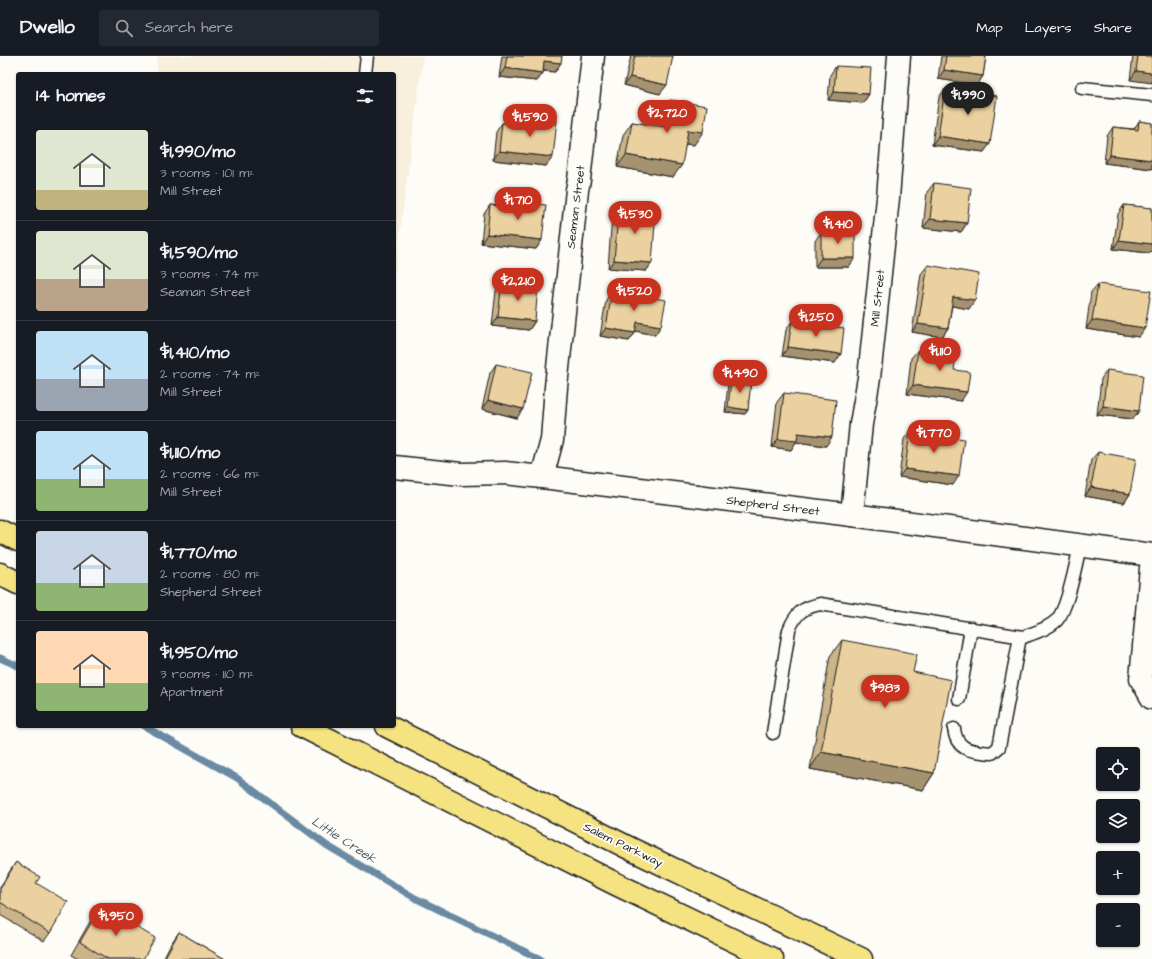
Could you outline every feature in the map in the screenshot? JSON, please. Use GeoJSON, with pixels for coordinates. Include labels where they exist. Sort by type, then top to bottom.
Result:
{"type":"FeatureCollection","features":[{"type":"Feature","properties":{"kind":"highway"},"geometry":{"type":"LineString","coordinates":[[0,531],[16,539]]}},
{"type":"Feature","properties":{"kind":"highway"},"geometry":{"type":"LineString","coordinates":[[0,574],[16,582]]}},
{"type":"Feature","properties":{"kind":"highway"},"geometry":{"type":"LineString","coordinates":[[306,728],[616,884],[772,959]]}},
{"type":"Feature","properties":{"kind":"highway","name":"Salem Parkway"},"geometry":{"type":"LineString","coordinates":[[391,728],[633,850],[861,959]]}},
{"type":"Feature","properties":{"kind":"street","name":"Seaman Street"},"geometry":{"type":"LineString","coordinates":[[542,477],[552,440],[577,190],[594,56]]}},
{"type":"Feature","properties":{"kind":"street","name":"Mill Street"},"geometry":{"type":"LineString","coordinates":[[852,516],[861,424],[869,378],[888,198],[899,56]]}},
{"type":"Feature","properties":{"kind":"street","name":"Shepherd Street"},"geometry":{"type":"LineString","coordinates":[[396,467],[461,474],[506,473],[542,477],[1152,556]]}},
{"type":"Feature","properties":{"kind":"street"},"geometry":{"type":"LineString","coordinates":[[1152,556],[1141,679],[1152,698]]}},
{"type":"Feature","properties":{"kind":"lane"},"geometry":{"type":"LineString","coordinates":[[365,72],[367,56]]}},
{"type":"Feature","properties":{"kind":"lane"},"geometry":{"type":"LineString","coordinates":[[1082,88],[1152,95]]}},
{"type":"Feature","properties":{"kind":"lane"},"geometry":{"type":"LineString","coordinates":[[773,733],[789,630],[794,618],[810,606],[820,604],[1023,637],[1042,630],[1056,620],[1064,608],[1080,546]]}},
{"type":"Feature","properties":{"kind":"lane"},"geometry":{"type":"LineString","coordinates":[[959,698],[971,628]]}},
{"type":"Feature","properties":{"kind":"lane"},"geometry":{"type":"LineString","coordinates":[[954,729],[955,738],[960,746],[970,750],[992,753],[999,747],[1020,636]]}},
{"type":"Feature","properties":{"kind":"shaded area"},"geometry":{"type":"Polygon","coordinates":[[[157,56],[423,56],[396,263],[396,72],[157,72],[157,56]]]}},
{"type":"Feature","properties":{"kind":"building"},"geometry":{"type":"Polygon","coordinates":[[[507,56],[562,56],[561,63],[544,61],[543,73],[505,68],[507,56]]]}},
{"type":"Feature","properties":{"kind":"building"},"geometry":{"type":"Polygon","coordinates":[[[635,56],[673,56],[667,85],[630,77],[635,56]]]}},
{"type":"Feature","properties":{"kind":"building"},"geometry":{"type":"Polygon","coordinates":[[[946,56],[986,56],[983,76],[944,70],[946,56]]]}},
{"type":"Feature","properties":{"kind":"building"},"geometry":{"type":"Polygon","coordinates":[[[1138,56],[1152,56],[1152,73],[1136,71],[1138,56]]]}},
{"type":"Feature","properties":{"kind":"building"},"geometry":{"type":"Polygon","coordinates":[[[836,66],[871,68],[869,94],[834,92],[836,66]]]}},
{"type":"Feature","properties":{"kind":"building"},"geometry":{"type":"Polygon","coordinates":[[[945,89],[997,96],[990,144],[938,136],[945,89]]]}},
{"type":"Feature","properties":{"kind":"building"},"geometry":{"type":"Polygon","coordinates":[[[670,100],[707,106],[703,132],[688,130],[682,165],[626,155],[632,122],[666,127],[670,100]]]}},
{"type":"Feature","properties":{"kind":"building"},"geometry":{"type":"Polygon","coordinates":[[[530,117],[557,120],[553,157],[499,151],[502,123],[529,126],[530,117]]]}},
{"type":"Feature","properties":{"kind":"building"},"geometry":{"type":"Polygon","coordinates":[[[1139,121],[1152,123],[1152,160],[1110,155],[1113,127],[1138,130],[1139,121]]]}},
{"type":"Feature","properties":{"kind":"building"},"geometry":{"type":"Polygon","coordinates":[[[934,183],[971,188],[967,223],[930,219],[934,183]]]}},
{"type":"Feature","properties":{"kind":"building"},"geometry":{"type":"Polygon","coordinates":[[[519,202],[546,205],[542,240],[487,234],[490,205],[518,208],[519,202]]]}},
{"type":"Feature","properties":{"kind":"building"},"geometry":{"type":"Polygon","coordinates":[[[1124,205],[1152,208],[1152,244],[1119,240],[1124,205]]]}},
{"type":"Feature","properties":{"kind":"building"},"geometry":{"type":"Polygon","coordinates":[[[619,206],[656,210],[652,263],[614,260],[619,206]]]}},
{"type":"Feature","properties":{"kind":"building"},"geometry":{"type":"Polygon","coordinates":[[[821,232],[855,233],[855,258],[821,258],[821,232]]]}},
{"type":"Feature","properties":{"kind":"building"},"geometry":{"type":"Polygon","coordinates":[[[928,265],[979,274],[975,300],[953,297],[948,328],[918,324],[928,265]]]}},
{"type":"Feature","properties":{"kind":"building"},"geometry":{"type":"Polygon","coordinates":[[[502,282],[538,286],[535,321],[498,317],[502,282]]]}},
{"type":"Feature","properties":{"kind":"building"},"geometry":{"type":"Polygon","coordinates":[[[1098,284],[1151,291],[1145,328],[1092,320],[1098,284]]]}},
{"type":"Feature","properties":{"kind":"building"},"geometry":{"type":"Polygon","coordinates":[[[612,291],[666,300],[661,326],[637,322],[635,333],[606,328],[612,291]]]}},
{"type":"Feature","properties":{"kind":"building"},"geometry":{"type":"Polygon","coordinates":[[[792,321],[844,328],[841,354],[788,347],[792,321]]]}},
{"type":"Feature","properties":{"kind":"building"},"geometry":{"type":"Polygon","coordinates":[[[918,350],[956,355],[954,370],[970,372],[967,392],[913,385],[918,350]]]}},
{"type":"Feature","properties":{"kind":"building"},"geometry":{"type":"Polygon","coordinates":[[[496,364],[532,372],[523,409],[488,400],[496,364]]]}},
{"type":"Feature","properties":{"kind":"building"},"geometry":{"type":"Polygon","coordinates":[[[1107,370],[1143,375],[1139,411],[1103,406],[1107,370]]]}},
{"type":"Feature","properties":{"kind":"building"},"geometry":{"type":"Polygon","coordinates":[[[731,379],[751,381],[748,410],[728,407],[731,379]]]}},
{"type":"Feature","properties":{"kind":"building"},"geometry":{"type":"Polygon","coordinates":[[[784,393],[836,400],[832,437],[798,433],[797,441],[778,439],[784,393]]]}},
{"type":"Feature","properties":{"kind":"building"},"geometry":{"type":"Polygon","coordinates":[[[910,431],[964,439],[959,476],[905,469],[910,431]]]}},
{"type":"Feature","properties":{"kind":"building"},"geometry":{"type":"Polygon","coordinates":[[[1098,452],[1136,459],[1130,494],[1091,487],[1098,452]]]}},
{"type":"Feature","properties":{"kind":"building"},"geometry":{"type":"Polygon","coordinates":[[[842,640],[917,654],[913,672],[951,680],[934,773],[821,752],[842,640]]]}},
{"type":"Feature","properties":{"kind":"building"},"geometry":{"type":"Polygon","coordinates":[[[16,862],[40,877],[36,883],[68,902],[50,933],[0,902],[0,889],[16,862]]]}},
{"type":"Feature","properties":{"kind":"building"},"geometry":{"type":"Polygon","coordinates":[[[101,906],[155,938],[143,959],[108,959],[80,942],[101,906]]]}},
{"type":"Feature","properties":{"kind":"building"},"geometry":{"type":"Polygon","coordinates":[[[179,932],[225,959],[164,959],[179,932]]]}},
{"type":"Feature","properties":{"kind":"waterway","name":"Little Creek"},"geometry":{"type":"LineString","coordinates":[[0,658],[16,665]]}},
{"type":"Feature","properties":{"kind":"waterway","name":"Little Creek"},"geometry":{"type":"LineString","coordinates":[[148,728],[237,778],[326,845],[415,898],[540,959]]}}]}
